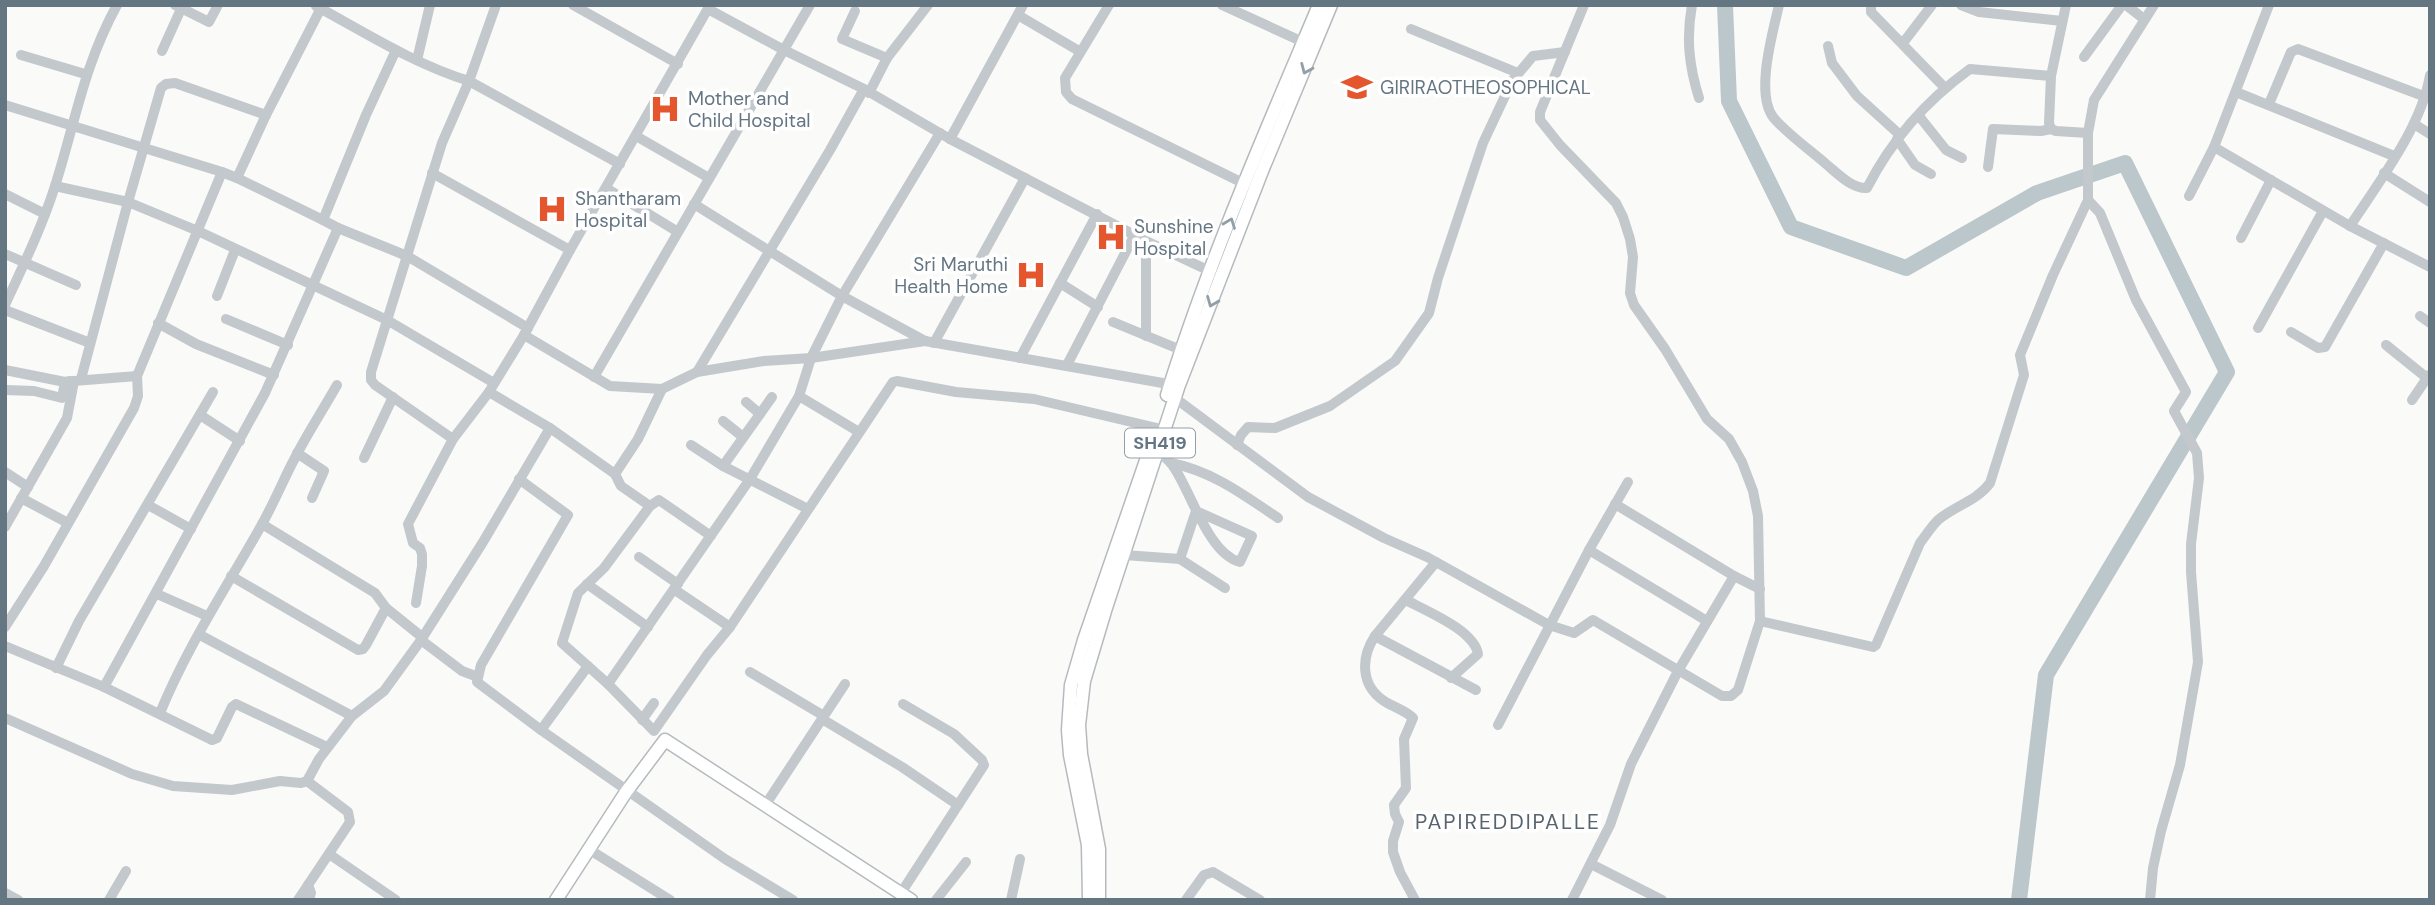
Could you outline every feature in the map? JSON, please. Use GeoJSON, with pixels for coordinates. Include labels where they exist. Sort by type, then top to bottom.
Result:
{"type":"FeatureCollection","features":[{"type":"Feature","properties":{"kind":"main road","name":"SH419"},"geometry":{"type":"LineString","coordinates":[[1099,898],[1099,849],[1081,754],[1080,701],[1105,611],[1158,451],[1175,389],[1319,5]]}},
{"type":"Feature","properties":{"kind":"main road","name":"SH419"},"geometry":{"type":"LineString","coordinates":[[1250,187],[1331,5]]}},
{"type":"Feature","properties":{"kind":"main road","name":"SH419"},"geometry":{"type":"LineString","coordinates":[[1099,898],[1069,742],[1068,708],[1071,685],[1157,428],[1175,389],[1181,350],[1216,274]]}},
{"type":"Feature","properties":{"kind":"main road"},"geometry":{"type":"LineString","coordinates":[[559,899],[626,792],[665,740],[906,896]]}},
{"type":"Feature","properties":{"kind":"street"},"geometry":{"type":"LineString","coordinates":[[90,343],[5,307],[55,186],[85,74],[117,5]]}},
{"type":"Feature","properties":{"kind":"street"},"geometry":{"type":"LineString","coordinates":[[162,51],[178,7],[209,22],[218,5]]}},
{"type":"Feature","properties":{"kind":"street"},"geometry":{"type":"LineString","coordinates":[[417,60],[430,5]]}},
{"type":"Feature","properties":{"kind":"street"},"geometry":{"type":"LineString","coordinates":[[453,439],[375,385],[371,380],[371,372],[442,143],[469,81],[496,5]]}},
{"type":"Feature","properties":{"kind":"street"},"geometry":{"type":"LineString","coordinates":[[573,5],[678,64]]}},
{"type":"Feature","properties":{"kind":"street"},"geometry":{"type":"LineString","coordinates":[[594,377],[810,5]]}},
{"type":"Feature","properties":{"kind":"street"},"geometry":{"type":"LineString","coordinates":[[697,372],[866,91],[887,58],[928,5]]}},
{"type":"Feature","properties":{"kind":"street"},"geometry":{"type":"LineString","coordinates":[[1010,5],[1079,51]]}},
{"type":"Feature","properties":{"kind":"street"},"geometry":{"type":"LineString","coordinates":[[1109,5],[1065,78],[1066,92],[1072,99],[1250,187]]}},
{"type":"Feature","properties":{"kind":"street"},"geometry":{"type":"LineString","coordinates":[[1222,5],[1303,42]]}},
{"type":"Feature","properties":{"kind":"street"},"geometry":{"type":"LineString","coordinates":[[5,105],[222,172],[338,228],[407,256],[610,386],[662,389],[697,372],[764,361],[811,358],[929,342],[1067,365],[1175,389],[1237,445],[1308,497],[1384,538],[1436,562],[1549,625],[1574,634],[1593,620],[1722,696],[1731,696],[1738,690],[1760,621],[1758,516],[1753,491],[1742,462],[1729,439],[1707,419],[1665,349],[1634,305],[1630,293],[1633,278],[1632,248],[1616,203],[1541,124],[1540,112],[1584,5]]}},
{"type":"Feature","properties":{"kind":"street"},"geometry":{"type":"LineString","coordinates":[[1692,5],[1688,35],[1689,57],[1699,98]]}},
{"type":"Feature","properties":{"kind":"street"},"geometry":{"type":"LineString","coordinates":[[1779,5],[1769,50],[1767,104],[1773,116],[1843,178],[1864,189],[1899,137],[1945,88],[1967,71],[1975,68],[2050,76]]}},
{"type":"Feature","properties":{"kind":"street"},"geometry":{"type":"LineString","coordinates":[[1871,5],[1871,12],[1945,88]]}},
{"type":"Feature","properties":{"kind":"street"},"geometry":{"type":"LineString","coordinates":[[1903,43],[1932,5]]}},
{"type":"Feature","properties":{"kind":"street"},"geometry":{"type":"LineString","coordinates":[[1961,5],[1979,12],[2062,21]]}},
{"type":"Feature","properties":{"kind":"street"},"geometry":{"type":"LineString","coordinates":[[2052,129],[2049,123],[2050,76],[2066,5]]}},
{"type":"Feature","properties":{"kind":"street"},"geometry":{"type":"LineString","coordinates":[[2084,57],[2124,5],[2144,19]]}},
{"type":"Feature","properties":{"kind":"street"},"geometry":{"type":"LineString","coordinates":[[1760,621],[1869,648],[1876,645],[1920,543],[1939,519],[1980,494],[1990,483],[2024,375],[2020,355],[2088,200],[2088,137],[2094,100],[2154,5]]}},
{"type":"Feature","properties":{"kind":"street"},"geometry":{"type":"LineString","coordinates":[[2189,196],[2214,147],[2269,5]]}},
{"type":"Feature","properties":{"kind":"street"},"geometry":{"type":"LineString","coordinates":[[237,178],[318,7],[396,50],[445,74],[469,81],[620,164]]}},
{"type":"Feature","properties":{"kind":"street"},"geometry":{"type":"LineString","coordinates":[[416,603],[422,554],[413,543],[408,524],[453,439],[492,387],[526,332],[709,7],[945,136],[1146,241],[1216,274]]}},
{"type":"Feature","properties":{"kind":"street"},"geometry":{"type":"LineString","coordinates":[[608,684],[750,479],[799,396],[811,358],[842,296],[945,136],[1020,10]]}},
{"type":"Feature","properties":{"kind":"street"},"geometry":{"type":"LineString","coordinates":[[855,11],[842,39],[887,58]]}},
{"type":"Feature","properties":{"kind":"street"},"geometry":{"type":"LineString","coordinates":[[1411,29],[1518,73]]}},
{"type":"Feature","properties":{"kind":"street"},"geometry":{"type":"LineString","coordinates":[[1828,46],[1832,63],[1857,96],[1899,137],[1914,164],[1931,174]]}},
{"type":"Feature","properties":{"kind":"street"},"geometry":{"type":"LineString","coordinates":[[2269,104],[2291,52],[2298,49],[2426,97]]}},
{"type":"Feature","properties":{"kind":"street"},"geometry":{"type":"LineString","coordinates":[[323,220],[396,50]]}},
{"type":"Feature","properties":{"kind":"street"},"geometry":{"type":"LineString","coordinates":[[1237,445],[1248,427],[1275,428],[1330,406],[1395,361],[1429,313],[1483,143],[1512,81],[1532,56],[1565,52]]}},
{"type":"Feature","properties":{"kind":"street"},"geometry":{"type":"LineString","coordinates":[[21,55],[85,74]]}},
{"type":"Feature","properties":{"kind":"street"},"geometry":{"type":"LineString","coordinates":[[2350,226],[2414,124],[2426,97],[2430,75]]}},
{"type":"Feature","properties":{"kind":"street"},"geometry":{"type":"LineString","coordinates":[[5,390],[34,391],[62,398],[73,381],[90,343],[161,88],[175,83],[266,115]]}},
{"type":"Feature","properties":{"kind":"street"},"geometry":{"type":"LineString","coordinates":[[2236,92],[2394,156]]}},
{"type":"Feature","properties":{"kind":"street"},"geometry":{"type":"LineString","coordinates":[[1919,116],[1946,150],[1962,158]]}},
{"type":"Feature","properties":{"kind":"street"},"geometry":{"type":"LineString","coordinates":[[2414,124],[2430,134]]}},
{"type":"Feature","properties":{"kind":"street"},"geometry":{"type":"LineString","coordinates":[[1988,167],[1993,129],[2052,129],[2088,137]]}},
{"type":"Feature","properties":{"kind":"street"},"geometry":{"type":"LineString","coordinates":[[636,136],[709,178]]}},
{"type":"Feature","properties":{"kind":"street"},"geometry":{"type":"LineString","coordinates":[[2214,147],[2323,211],[2430,267]]}},
{"type":"Feature","properties":{"kind":"street"},"geometry":{"type":"LineString","coordinates":[[5,627],[44,566],[134,408],[138,396],[137,376],[222,172]]}},
{"type":"Feature","properties":{"kind":"street"},"geometry":{"type":"LineString","coordinates":[[432,173],[570,250]]}},
{"type":"Feature","properties":{"kind":"street"},"geometry":{"type":"LineString","coordinates":[[2384,173],[2430,202]]}},
{"type":"Feature","properties":{"kind":"street"},"geometry":{"type":"LineString","coordinates":[[929,342],[1025,178]]}},
{"type":"Feature","properties":{"kind":"street"},"geometry":{"type":"LineString","coordinates":[[2241,238],[2271,180]]}},
{"type":"Feature","properties":{"kind":"street"},"geometry":{"type":"LineString","coordinates":[[55,186],[128,202],[387,320],[492,387],[550,428],[615,474],[621,486],[650,506]]}},
{"type":"Feature","properties":{"kind":"street"},"geometry":{"type":"LineString","coordinates":[[606,188],[678,232]]}},
{"type":"Feature","properties":{"kind":"street"},"geometry":{"type":"LineString","coordinates":[[5,194],[45,214]]}},
{"type":"Feature","properties":{"kind":"street"},"geometry":{"type":"LineString","coordinates":[[2088,200],[2100,214],[2136,300],[2186,392],[2174,411],[2197,453],[2199,478],[2191,558],[2198,662],[2180,765],[2155,856],[2150,900]]}},
{"type":"Feature","properties":{"kind":"street"},"geometry":{"type":"LineString","coordinates":[[694,204],[842,296],[929,342]]}},
{"type":"Feature","properties":{"kind":"street"},"geometry":{"type":"LineString","coordinates":[[2258,328],[2323,211]]}},
{"type":"Feature","properties":{"kind":"street"},"geometry":{"type":"LineString","coordinates":[[1020,358],[1097,215]]}},
{"type":"Feature","properties":{"kind":"street"},"geometry":{"type":"LineString","coordinates":[[104,687],[274,375],[338,228]]}},
{"type":"Feature","properties":{"kind":"street"},"geometry":{"type":"LineString","coordinates":[[1067,365],[1135,234]]}},
{"type":"Feature","properties":{"kind":"street"},"geometry":{"type":"LineString","coordinates":[[1146,241],[1146,336]]}},
{"type":"Feature","properties":{"kind":"street"},"geometry":{"type":"LineString","coordinates":[[2291,332],[2318,348],[2325,347],[2384,243]]}},
{"type":"Feature","properties":{"kind":"street"},"geometry":{"type":"LineString","coordinates":[[218,296],[236,250]]}},
{"type":"Feature","properties":{"kind":"street"},"geometry":{"type":"LineString","coordinates":[[5,254],[76,285]]}},
{"type":"Feature","properties":{"kind":"street"},"geometry":{"type":"LineString","coordinates":[[1060,284],[1098,307]]}},
{"type":"Feature","properties":{"kind":"street"},"geometry":{"type":"LineString","coordinates":[[2420,316],[2430,323]]}},
{"type":"Feature","properties":{"kind":"street"},"geometry":{"type":"LineString","coordinates":[[226,319],[288,345]]}},
{"type":"Feature","properties":{"kind":"street"},"geometry":{"type":"LineString","coordinates":[[1113,321],[1181,350]]}},
{"type":"Feature","properties":{"kind":"street"},"geometry":{"type":"LineString","coordinates":[[158,323],[196,344],[274,375]]}},
{"type":"Feature","properties":{"kind":"street"},"geometry":{"type":"LineString","coordinates":[[2386,345],[2428,376],[2412,400]]}},
{"type":"Feature","properties":{"kind":"street"},"geometry":{"type":"LineString","coordinates":[[5,370],[73,381],[137,376]]}},
{"type":"Feature","properties":{"kind":"street"},"geometry":{"type":"LineString","coordinates":[[5,527],[67,418],[73,381]]}},
{"type":"Feature","properties":{"kind":"street"},"geometry":{"type":"LineString","coordinates":[[654,731],[730,627],[891,384],[897,381],[956,392],[1034,399],[1157,428]]}},
{"type":"Feature","properties":{"kind":"street"},"geometry":{"type":"LineString","coordinates":[[160,713],[188,651],[200,635],[207,616],[262,524],[297,453],[337,385]]}},
{"type":"Feature","properties":{"kind":"street"},"geometry":{"type":"LineString","coordinates":[[615,474],[638,439],[662,389]]}},
{"type":"Feature","properties":{"kind":"street"},"geometry":{"type":"LineString","coordinates":[[56,668],[79,621],[213,391]]}},
{"type":"Feature","properties":{"kind":"street"},"geometry":{"type":"LineString","coordinates":[[799,396],[859,432]]}},
{"type":"Feature","properties":{"kind":"street"},"geometry":{"type":"LineString","coordinates":[[364,458],[394,397]]}},
{"type":"Feature","properties":{"kind":"street"},"geometry":{"type":"LineString","coordinates":[[723,466],[772,397]]}},
{"type":"Feature","properties":{"kind":"street"},"geometry":{"type":"LineString","coordinates":[[746,402],[760,414]]}},
{"type":"Feature","properties":{"kind":"street"},"geometry":{"type":"LineString","coordinates":[[200,415],[240,441]]}},
{"type":"Feature","properties":{"kind":"street"},"geometry":{"type":"LineString","coordinates":[[723,421],[743,437]]}},
{"type":"Feature","properties":{"kind":"street"},"geometry":{"type":"LineString","coordinates":[[5,718],[132,774],[173,786],[232,790],[280,781],[307,781],[327,747],[352,716],[384,691],[421,639],[483,542],[550,428]]}},
{"type":"Feature","properties":{"kind":"street"},"geometry":{"type":"LineString","coordinates":[[691,444],[723,466],[808,509]]}},
{"type":"Feature","properties":{"kind":"street"},"geometry":{"type":"LineString","coordinates":[[1158,451],[1171,463],[1196,511],[1221,550],[1234,561],[1241,561],[1252,536],[1196,511]]}},
{"type":"Feature","properties":{"kind":"street"},"geometry":{"type":"LineString","coordinates":[[297,453],[324,471],[312,499]]}},
{"type":"Feature","properties":{"kind":"street"},"geometry":{"type":"LineString","coordinates":[[1171,463],[1193,468],[1219,479],[1278,519]]}},
{"type":"Feature","properties":{"kind":"street"},"geometry":{"type":"LineString","coordinates":[[5,472],[28,487]]}},
{"type":"Feature","properties":{"kind":"street"},"geometry":{"type":"LineString","coordinates":[[519,479],[568,515],[481,665],[477,682],[626,792],[725,859],[793,900]]}},
{"type":"Feature","properties":{"kind":"street"},"geometry":{"type":"LineString","coordinates":[[1498,725],[1589,550],[1628,482]]}},
{"type":"Feature","properties":{"kind":"street"},"geometry":{"type":"LineString","coordinates":[[22,498],[68,523]]}},
{"type":"Feature","properties":{"kind":"street"},"geometry":{"type":"LineString","coordinates":[[665,740],[562,643],[578,593],[604,568],[650,506],[659,500],[712,536]]}},
{"type":"Feature","properties":{"kind":"street"},"geometry":{"type":"LineString","coordinates":[[1615,503],[1760,589]]}},
{"type":"Feature","properties":{"kind":"street"},"geometry":{"type":"LineString","coordinates":[[148,505],[191,529]]}},
{"type":"Feature","properties":{"kind":"street"},"geometry":{"type":"LineString","coordinates":[[1180,559],[1196,511]]}},
{"type":"Feature","properties":{"kind":"street"},"geometry":{"type":"LineString","coordinates":[[262,524],[375,593],[386,608],[421,639],[462,671],[478,677]]}},
{"type":"Feature","properties":{"kind":"street"},"geometry":{"type":"LineString","coordinates":[[1589,550],[1707,621]]}},
{"type":"Feature","properties":{"kind":"street"},"geometry":{"type":"LineString","coordinates":[[1124,555],[1180,559],[1225,588]]}},
{"type":"Feature","properties":{"kind":"street"},"geometry":{"type":"LineString","coordinates":[[639,557],[730,627]]}},
{"type":"Feature","properties":{"kind":"street"},"geometry":{"type":"LineString","coordinates":[[1415,900],[1399,872],[1393,846],[1399,822],[1394,804],[1406,788],[1404,739],[1413,718],[1382,701],[1375,693],[1365,674],[1364,660],[1375,636],[1436,562]]}},
{"type":"Feature","properties":{"kind":"street"},"geometry":{"type":"LineString","coordinates":[[231,576],[358,650],[366,645],[386,608]]}},
{"type":"Feature","properties":{"kind":"street"},"geometry":{"type":"LineString","coordinates":[[1572,900],[1610,825],[1631,764],[1678,671],[1734,576]]}},
{"type":"Feature","properties":{"kind":"street"},"geometry":{"type":"LineString","coordinates":[[587,584],[648,627]]}},
{"type":"Feature","properties":{"kind":"street"},"geometry":{"type":"LineString","coordinates":[[157,594],[207,616]]}},
{"type":"Feature","properties":{"kind":"street"},"geometry":{"type":"LineString","coordinates":[[1406,600],[1467,634],[1477,649],[1478,654],[1451,678]]}},
{"type":"Feature","properties":{"kind":"street"},"geometry":{"type":"LineString","coordinates":[[200,635],[352,716]]}},
{"type":"Feature","properties":{"kind":"street"},"geometry":{"type":"LineString","coordinates":[[1375,636],[1476,691]]}},
{"type":"Feature","properties":{"kind":"street"},"geometry":{"type":"LineString","coordinates":[[5,646],[104,687],[215,740],[236,704],[327,747]]}},
{"type":"Feature","properties":{"kind":"street"},"geometry":{"type":"LineString","coordinates":[[541,730],[589,666]]}},
{"type":"Feature","properties":{"kind":"street"},"geometry":{"type":"LineString","coordinates":[[750,672],[958,805]]}},
{"type":"Feature","properties":{"kind":"street"},"geometry":{"type":"LineString","coordinates":[[766,804],[845,684]]}},
{"type":"Feature","properties":{"kind":"street"},"geometry":{"type":"LineString","coordinates":[[642,720],[654,703]]}},
{"type":"Feature","properties":{"kind":"street"},"geometry":{"type":"LineString","coordinates":[[903,704],[954,734],[984,762],[906,896]]}},
{"type":"Feature","properties":{"kind":"street"},"geometry":{"type":"LineString","coordinates":[[298,900],[350,822],[348,812],[307,781]]}},
{"type":"Feature","properties":{"kind":"street"},"geometry":{"type":"LineString","coordinates":[[590,850],[670,900]]}},
{"type":"Feature","properties":{"kind":"street"},"geometry":{"type":"LineString","coordinates":[[328,854],[396,900]]}},
{"type":"Feature","properties":{"kind":"street"},"geometry":{"type":"LineString","coordinates":[[1011,900],[1020,859]]}},
{"type":"Feature","properties":{"kind":"street"},"geometry":{"type":"LineString","coordinates":[[936,900],[966,862]]}},
{"type":"Feature","properties":{"kind":"street"},"geometry":{"type":"LineString","coordinates":[[1591,864],[1662,900]]}},
{"type":"Feature","properties":{"kind":"street"},"geometry":{"type":"LineString","coordinates":[[109,900],[125,872]]}},
{"type":"Feature","properties":{"kind":"street"},"geometry":{"type":"LineString","coordinates":[[1186,900],[1204,875],[1213,872],[1260,900]]}},
{"type":"Feature","properties":{"kind":"street"},"geometry":{"type":"LineString","coordinates":[[308,884],[311,893],[309,900]]}},
{"type":"Feature","properties":{"kind":"street"},"geometry":{"type":"LineString","coordinates":[[5,893],[18,900]]}},
{"type":"Feature","properties":{"kind":"waterway"},"geometry":{"type":"LineString","coordinates":[[1725,5],[1729,101],[1791,227],[1906,268],[2037,193],[2125,163],[2227,372],[2046,675],[2019,900]]}},
{"type":"Feature","properties":{"kind":"place","name":"GIRIRAOTHEOSOPHICAL"},"geometry":{"type":"Point","coordinates":[1357,87]}},
{"type":"Feature","properties":{"kind":"place","name":"Mother and Child Hospital"},"geometry":{"type":"Point","coordinates":[665,109]}},
{"type":"Feature","properties":{"kind":"place","name":"Shantharam Hospital"},"geometry":{"type":"Point","coordinates":[552,209]}},
{"type":"Feature","properties":{"kind":"place","name":"Sunshine Hospital"},"geometry":{"type":"Point","coordinates":[1111,237]}},
{"type":"Feature","properties":{"kind":"place","name":"Sri Maruthi Health Home"},"geometry":{"type":"Point","coordinates":[1031,275]}},
{"type":"Feature","properties":{"kind":"district","name":"PAPIREDDIPALLE"},"geometry":{"type":"Point","coordinates":[1508,822]}}]}
